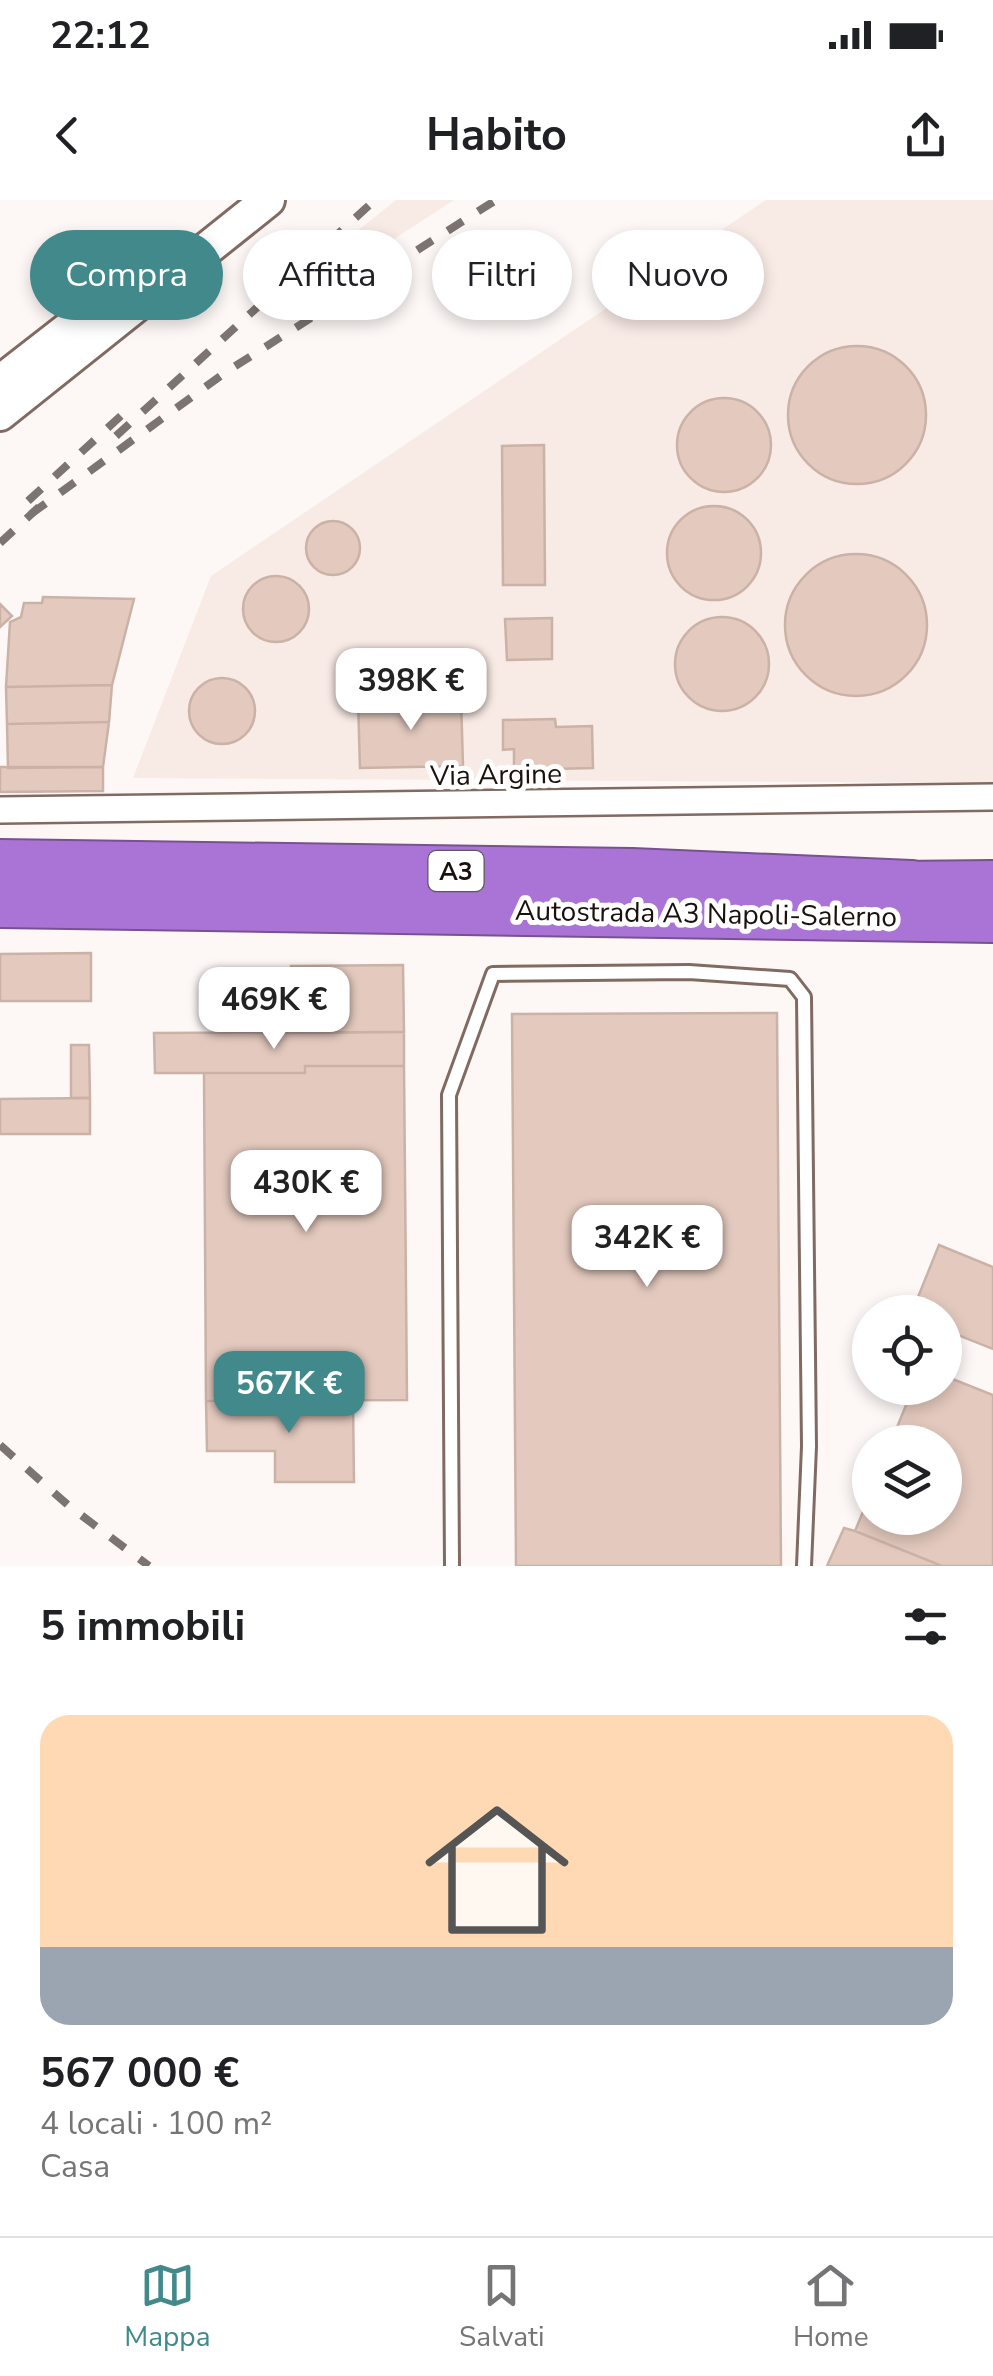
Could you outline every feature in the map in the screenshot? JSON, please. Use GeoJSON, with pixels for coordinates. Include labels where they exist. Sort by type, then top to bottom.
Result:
{"type":"FeatureCollection","features":[{"type":"Feature","properties":{"kind":"highway","name":"A3"},"geometry":{"type":"LineString","coordinates":[[0,864],[632,873],[908,902]]}},
{"type":"Feature","properties":{"kind":"highway","name":"Autostrada A3 Napoli-Salerno"},"geometry":{"type":"LineString","coordinates":[[0,902],[630,910],[908,902],[993,885]]}},
{"type":"Feature","properties":{"kind":"highway","name":"Autostrada A3 Napoli-Salerno"},"geometry":{"type":"LineString","coordinates":[[0,888],[630,893],[908,902],[993,918]]}},
{"type":"Feature","properties":{"kind":"highway","name":"A3"},"geometry":{"type":"LineString","coordinates":[[0,921],[630,929],[908,902]]}},
{"type":"Feature","properties":{"kind":"street"},"geometry":{"type":"LineString","coordinates":[[0,382],[233,200]]}},
{"type":"Feature","properties":{"kind":"street"},"geometry":{"type":"LineString","coordinates":[[0,414],[268,200]]}},
{"type":"Feature","properties":{"kind":"street","name":"Via Argine"},"geometry":{"type":"LineString","coordinates":[[0,810],[993,797]]}},
{"type":"Feature","properties":{"kind":"lane"},"geometry":{"type":"LineString","coordinates":[[452,1566],[449,1095],[493,974],[689,972],[790,978],[804,997],[809,1446],[804,1566]]}},
{"type":"Feature","properties":{"kind":"shaded area"},"geometry":{"type":"Polygon","coordinates":[[[396,200],[454,200],[408,230],[358,230],[396,200]]]}},
{"type":"Feature","properties":{"kind":"shaded area"},"geometry":{"type":"Polygon","coordinates":[[[766,200],[993,200],[993,783],[133,778],[211,576],[592,318],[764,320],[764,230],[722,230],[766,200]]]}},
{"type":"Feature","properties":{"kind":"building"},"geometry":{"type":"Polygon","coordinates":[[[857,346],[884,351],[906,366],[921,388],[926,415],[921,442],[906,464],[884,479],[857,484],[830,479],[808,464],[793,442],[788,415],[793,388],[808,366],[830,351],[857,346]]]}},
{"type":"Feature","properties":{"kind":"building"},"geometry":{"type":"Polygon","coordinates":[[[724,398],[742,402],[757,412],[767,427],[771,445],[767,463],[757,478],[742,488],[724,492],[706,488],[691,478],[681,463],[677,445],[681,427],[691,412],[706,402],[724,398]]]}},
{"type":"Feature","properties":{"kind":"building"},"geometry":{"type":"Polygon","coordinates":[[[544,445],[545,585],[503,585],[502,446],[544,445]]]}},
{"type":"Feature","properties":{"kind":"building"},"geometry":{"type":"Polygon","coordinates":[[[714,506],[732,510],[747,520],[757,535],[761,553],[757,571],[747,586],[732,596],[714,600],[696,596],[681,586],[671,571],[667,553],[671,535],[681,520],[696,510],[714,506]]]}},
{"type":"Feature","properties":{"kind":"building"},"geometry":{"type":"Polygon","coordinates":[[[333,521],[352,529],[360,548],[352,567],[333,575],[314,567],[306,548],[314,529],[333,521]]]}},
{"type":"Feature","properties":{"kind":"building"},"geometry":{"type":"Polygon","coordinates":[[[856,554],[883,559],[906,575],[922,598],[927,625],[922,652],[906,675],[883,691],[856,696],[829,691],[806,675],[790,652],[785,625],[790,598],[806,575],[829,559],[856,554]]]}},
{"type":"Feature","properties":{"kind":"building"},"geometry":{"type":"Polygon","coordinates":[[[276,576],[299,586],[309,609],[299,632],[276,642],[253,632],[243,609],[253,586],[276,576]]]}},
{"type":"Feature","properties":{"kind":"building"},"geometry":{"type":"Polygon","coordinates":[[[43,597],[134,599],[112,685],[6,687],[10,622],[21,617],[24,603],[42,603],[43,597]]]}},
{"type":"Feature","properties":{"kind":"building"},"geometry":{"type":"Polygon","coordinates":[[[0,604],[12,616],[0,627],[0,604]]]}},
{"type":"Feature","properties":{"kind":"building"},"geometry":{"type":"Polygon","coordinates":[[[722,617],[740,621],[755,631],[765,646],[769,664],[765,682],[755,697],[740,707],[722,711],[704,707],[689,697],[679,682],[675,664],[679,646],[689,631],[704,621],[722,617]]]}},
{"type":"Feature","properties":{"kind":"building"},"geometry":{"type":"Polygon","coordinates":[[[552,618],[552,659],[507,660],[505,619],[552,618]]]}},
{"type":"Feature","properties":{"kind":"building"},"geometry":{"type":"Polygon","coordinates":[[[222,678],[245,688],[255,711],[245,734],[222,744],[199,734],[189,711],[199,688],[222,678]]]}},
{"type":"Feature","properties":{"kind":"building"},"geometry":{"type":"Polygon","coordinates":[[[112,685],[109,722],[7,724],[6,687],[112,685]]]}},
{"type":"Feature","properties":{"kind":"building"},"geometry":{"type":"Polygon","coordinates":[[[461,697],[463,766],[360,768],[358,700],[461,697]]]}},
{"type":"Feature","properties":{"kind":"building"},"geometry":{"type":"Polygon","coordinates":[[[555,719],[556,727],[592,726],[593,768],[514,770],[514,749],[503,750],[503,720],[555,719]]]}},
{"type":"Feature","properties":{"kind":"building"},"geometry":{"type":"Polygon","coordinates":[[[109,722],[103,767],[8,768],[7,724],[109,722]]]}},
{"type":"Feature","properties":{"kind":"building"},"geometry":{"type":"Polygon","coordinates":[[[0,767],[103,767],[103,791],[0,792],[0,767]]]}},
{"type":"Feature","properties":{"kind":"building"},"geometry":{"type":"Polygon","coordinates":[[[91,953],[91,1001],[0,1001],[0,954],[91,953]]]}},
{"type":"Feature","properties":{"kind":"building"},"geometry":{"type":"Polygon","coordinates":[[[403,965],[404,1032],[292,1033],[291,966],[403,965]]]}},
{"type":"Feature","properties":{"kind":"building"},"geometry":{"type":"Polygon","coordinates":[[[777,1013],[781,1566],[516,1566],[512,1014],[777,1013]]]}},
{"type":"Feature","properties":{"kind":"building"},"geometry":{"type":"Polygon","coordinates":[[[404,1032],[404,1066],[305,1066],[305,1073],[155,1073],[154,1033],[404,1032]]]}},
{"type":"Feature","properties":{"kind":"building"},"geometry":{"type":"Polygon","coordinates":[[[71,1045],[89,1045],[90,1098],[71,1098],[71,1045]]]}},
{"type":"Feature","properties":{"kind":"building"},"geometry":{"type":"Polygon","coordinates":[[[305,1066],[404,1066],[407,1400],[206,1401],[204,1073],[305,1073],[305,1066]]]}},
{"type":"Feature","properties":{"kind":"building"},"geometry":{"type":"Polygon","coordinates":[[[90,1098],[90,1134],[0,1134],[0,1099],[90,1098]]]}},
{"type":"Feature","properties":{"kind":"building"},"geometry":{"type":"Polygon","coordinates":[[[939,1245],[993,1267],[993,1349],[962,1337],[962,1295],[919,1295],[939,1245]]]}},
{"type":"Feature","properties":{"kind":"building"},"geometry":{"type":"Polygon","coordinates":[[[962,1383],[993,1395],[993,1566],[942,1566],[865,1535],[962,1535],[962,1425],[898,1425],[906,1405],[962,1405],[962,1383]]]}},
{"type":"Feature","properties":{"kind":"building"},"geometry":{"type":"Polygon","coordinates":[[[206,1401],[353,1401],[354,1482],[275,1482],[275,1451],[207,1451],[206,1401]]]}},
{"type":"Feature","properties":{"kind":"building"},"geometry":{"type":"Polygon","coordinates":[[[844,1528],[852,1530],[852,1535],[865,1535],[942,1566],[827,1566],[844,1528]]]}},
{"type":"Feature","properties":{"kind":"railway"},"geometry":{"type":"LineString","coordinates":[[116,436],[375,200]]}},
{"type":"Feature","properties":{"kind":"railway"},"geometry":{"type":"LineString","coordinates":[[31,514],[226,372],[496,200]]}},
{"type":"Feature","properties":{"kind":"railway"},"geometry":{"type":"LineString","coordinates":[[28,501],[124,413]]}},
{"type":"Feature","properties":{"kind":"railway"},"geometry":{"type":"LineString","coordinates":[[0,543],[39,507]]}},
{"type":"Feature","properties":{"kind":"railway"},"geometry":{"type":"LineString","coordinates":[[0,1445],[69,1506],[149,1566]]}}]}
